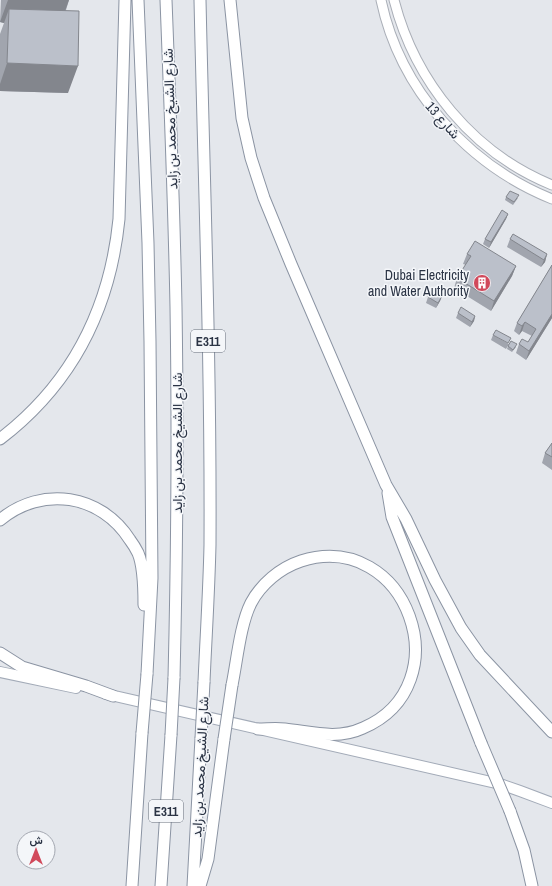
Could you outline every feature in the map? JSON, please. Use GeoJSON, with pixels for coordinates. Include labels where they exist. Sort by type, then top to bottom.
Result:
{"type":"FeatureCollection","features":[{"type":"Feature","properties":{"kind":"highway"},"geometry":{"type":"LineString","coordinates":[[0,439],[37,406],[69,367],[92,326],[108,282],[115,250],[119,219],[125,0]]}},
{"type":"Feature","properties":{"kind":"highway"},"geometry":{"type":"LineString","coordinates":[[132,886],[148,661],[152,578],[148,243],[138,0]]}},
{"type":"Feature","properties":{"kind":"highway","name":"شارع الشيخ محمد بن زايد"},"geometry":{"type":"LineString","coordinates":[[161,886],[174,678],[177,540],[177,339],[174,192],[166,0]]}},
{"type":"Feature","properties":{"kind":"highway","name":"شارع الشيخ محمد بن زايد"},"geometry":{"type":"LineString","coordinates":[[193,886],[202,738],[210,547],[208,310],[200,0]]}},
{"type":"Feature","properties":{"kind":"highway"},"geometry":{"type":"LineString","coordinates":[[230,0],[242,118],[251,158],[264,198],[296,278],[386,485],[406,519],[435,580],[461,628],[480,655],[552,732]]}},
{"type":"Feature","properties":{"kind":"highway"},"geometry":{"type":"LineString","coordinates":[[386,485],[392,517],[481,743],[510,811],[524,850],[532,886]]}},
{"type":"Feature","properties":{"kind":"highway"},"geometry":{"type":"LineString","coordinates":[[0,520],[10,512],[30,503],[53,498],[78,501],[103,512],[123,530],[138,553],[144,580],[144,645],[148,661]]}},
{"type":"Feature","properties":{"kind":"highway"},"geometry":{"type":"LineString","coordinates":[[200,886],[209,854],[224,739],[243,627],[251,604],[257,593],[284,568],[307,559],[342,558],[353,560],[367,566],[379,574],[399,595],[412,620],[415,635],[416,649],[411,676],[406,687],[392,708],[383,716],[362,729],[338,735],[325,735],[286,729],[258,729]]}},
{"type":"Feature","properties":{"kind":"highway"},"geometry":{"type":"LineString","coordinates":[[0,653],[22,667],[86,686],[113,696]]}},
{"type":"Feature","properties":{"kind":"main road"},"geometry":{"type":"LineString","coordinates":[[0,672],[113,696],[500,784],[520,790],[552,803]]}},
{"type":"Feature","properties":{"kind":"street","name":"شارع 13"},"geometry":{"type":"LineString","coordinates":[[381,0],[389,30],[399,55],[418,90],[437,115],[462,141],[496,170],[522,185],[552,199]]}},
{"type":"Feature","properties":{"kind":"street","name":"شارع 13"},"geometry":{"type":"LineString","coordinates":[[394,0],[405,35],[414,56],[438,96],[453,114],[475,136],[506,161],[526,173],[552,185]]}},
{"type":"Feature","properties":{"kind":"building"},"geometry":{"type":"Polygon","coordinates":[[[9,9],[79,11],[78,66],[7,63],[9,9]]]}},
{"type":"Feature","properties":{"kind":"building"},"geometry":{"type":"Polygon","coordinates":[[[510,191],[519,195],[514,202],[506,197],[510,191]]]}},
{"type":"Feature","properties":{"kind":"building"},"geometry":{"type":"Polygon","coordinates":[[[502,210],[508,214],[491,242],[485,239],[502,210]]]}},
{"type":"Feature","properties":{"kind":"building"},"geometry":{"type":"Polygon","coordinates":[[[513,234],[547,254],[544,260],[510,239],[513,234]]]}},
{"type":"Feature","properties":{"kind":"building","name":"Dubai Electricity and Water Authority"},"geometry":{"type":"Polygon","coordinates":[[[475,241],[516,266],[494,301],[457,278],[471,256],[467,254],[475,241]]]}},
{"type":"Feature","properties":{"kind":"building"},"geometry":{"type":"Polygon","coordinates":[[[552,265],[552,314],[529,351],[519,344],[522,339],[528,342],[536,329],[525,322],[522,326],[517,323],[552,265]]]}},
{"type":"Feature","properties":{"kind":"building"},"geometry":{"type":"Polygon","coordinates":[[[432,290],[442,296],[438,303],[428,297],[432,290]]]}},
{"type":"Feature","properties":{"kind":"building"},"geometry":{"type":"Polygon","coordinates":[[[461,307],[475,316],[472,322],[458,313],[461,307]]]}},
{"type":"Feature","properties":{"kind":"building"},"geometry":{"type":"Polygon","coordinates":[[[496,330],[511,338],[508,343],[493,335],[496,330]]]}},
{"type":"Feature","properties":{"kind":"building"},"geometry":{"type":"Polygon","coordinates":[[[511,341],[517,344],[513,350],[508,346],[511,341]]]}},
{"type":"Feature","properties":{"kind":"building"},"geometry":{"type":"Polygon","coordinates":[[[552,443],[552,457],[545,453],[552,443]]]}},
{"type":"Feature","properties":{"kind":"place","name":"Dubai Electricity and Water Authority"},"geometry":{"type":"Point","coordinates":[482,283]}}]}
